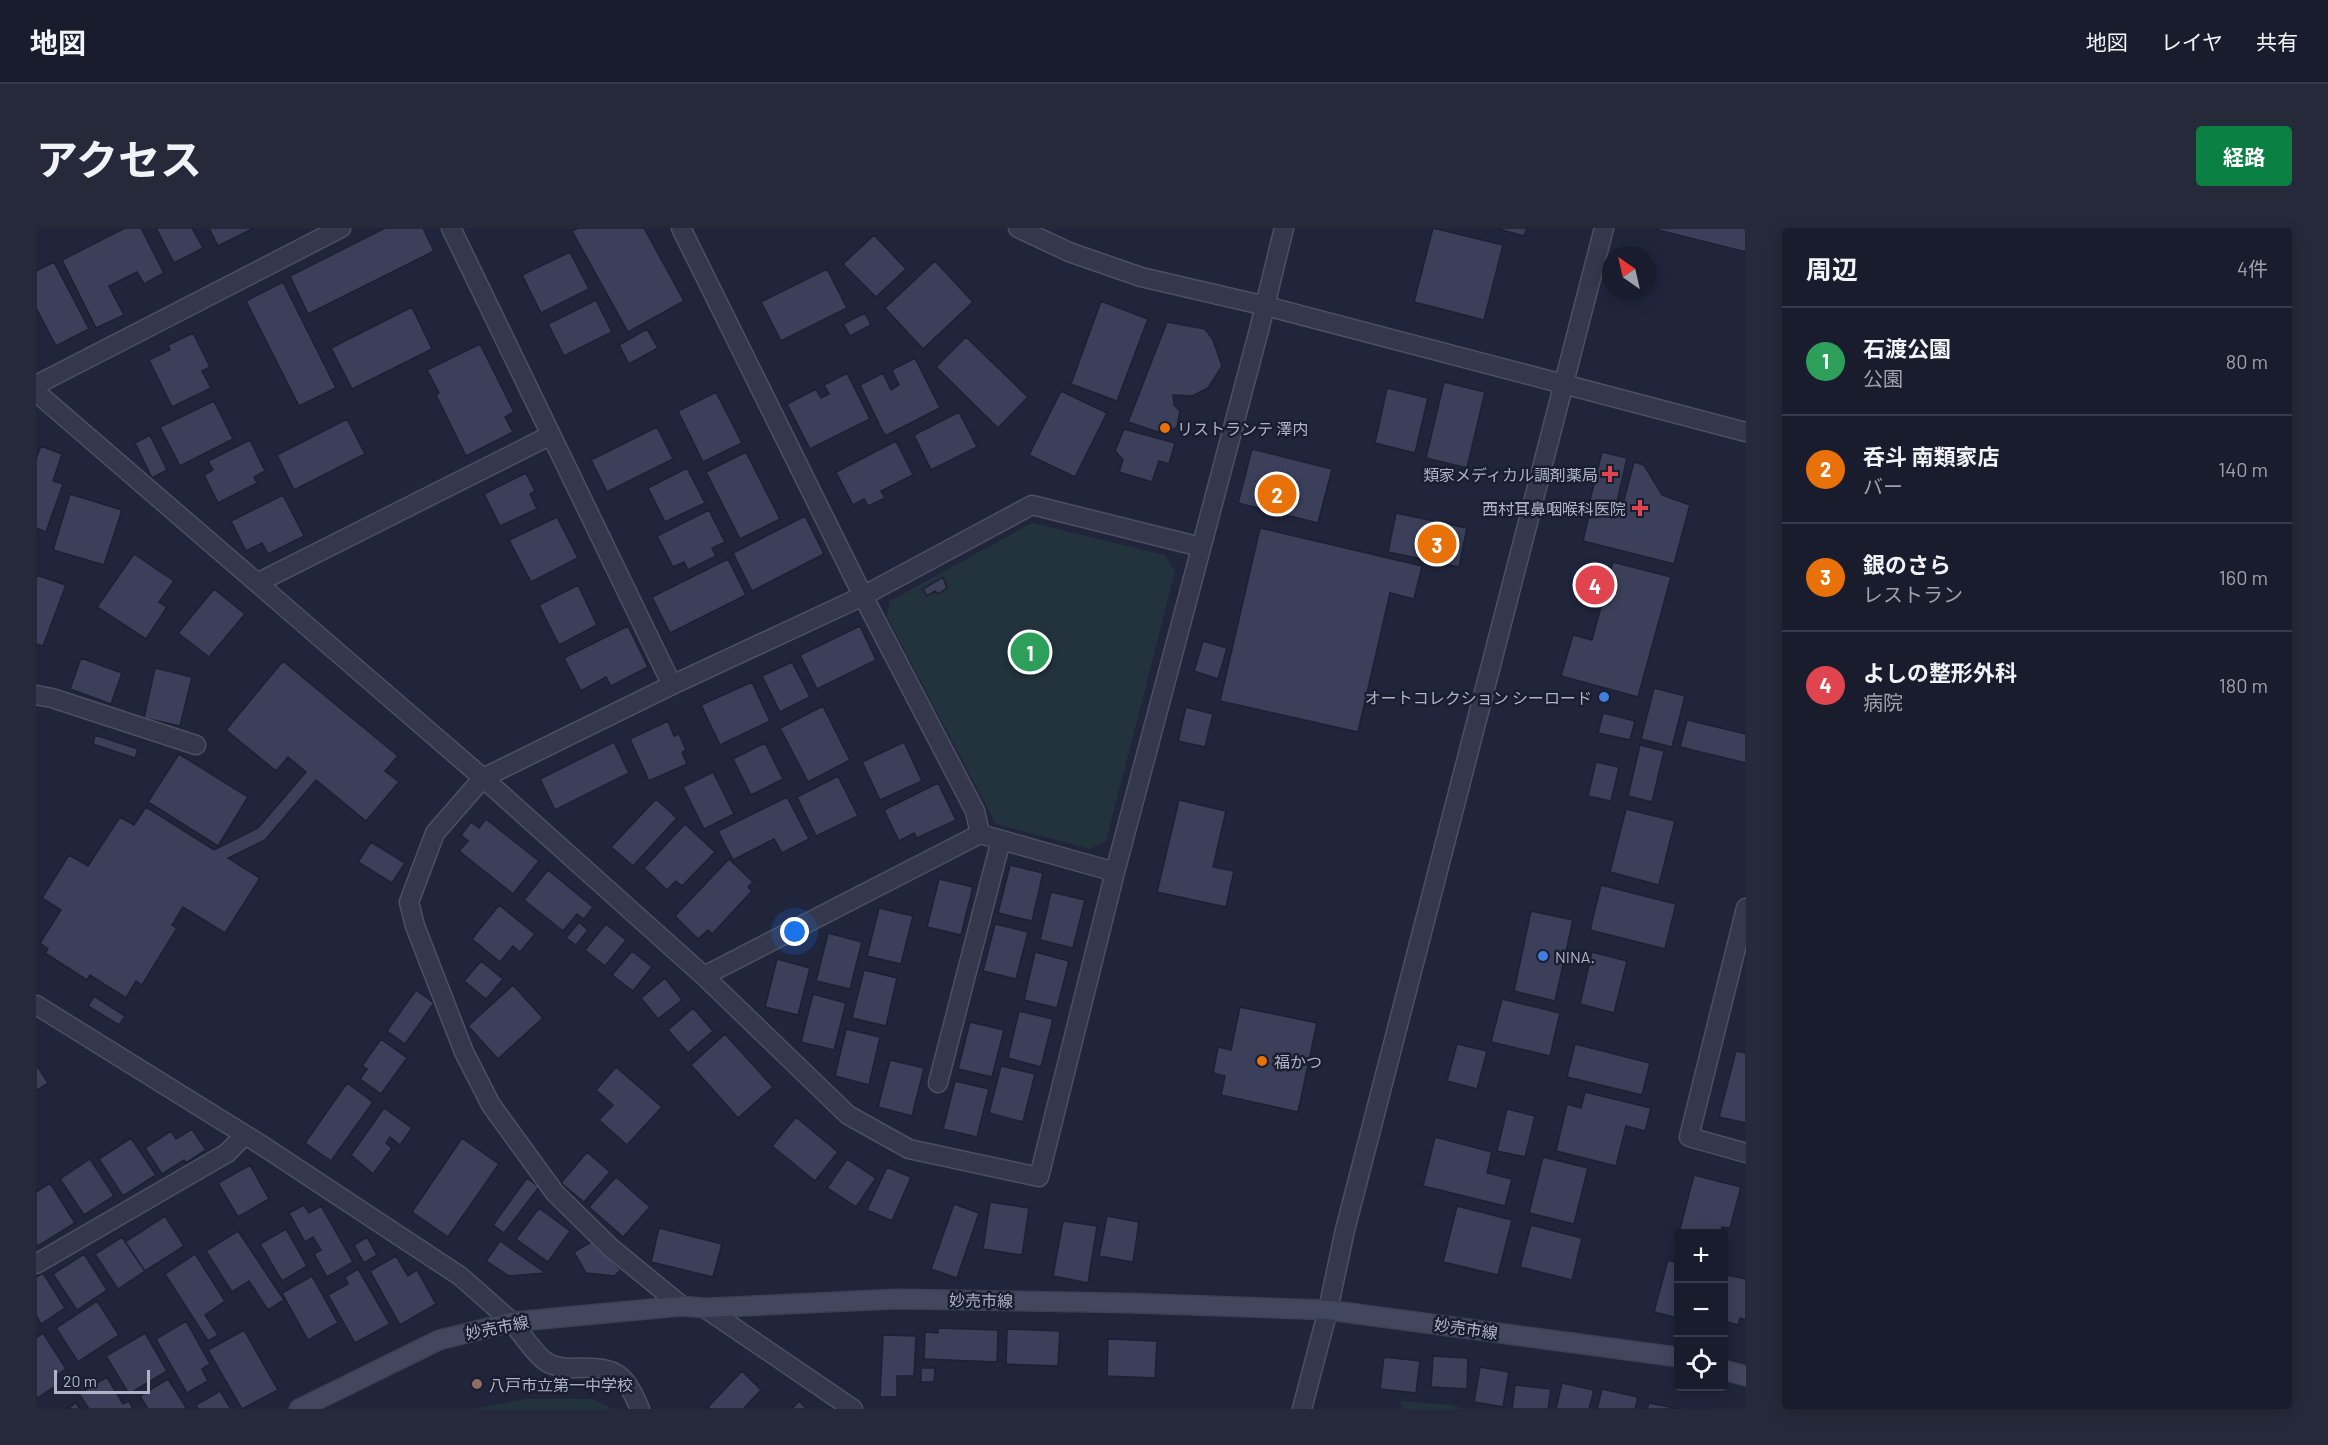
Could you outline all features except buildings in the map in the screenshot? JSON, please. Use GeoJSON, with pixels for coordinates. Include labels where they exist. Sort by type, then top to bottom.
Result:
{"type":"FeatureCollection","features":[{"type":"Feature","properties":{"kind":"main road","name":"妙売市線"},"geometry":{"type":"LineString","coordinates":[[299,1409],[439,1340],[512,1322],[682,1306],[705,1308],[897,1299],[1129,1303],[1328,1310],[1674,1356]]}},
{"type":"Feature","properties":{"kind":"main road"},"geometry":{"type":"LineString","coordinates":[[1728,1371],[1746,1376]]}},
{"type":"Feature","properties":{"kind":"street"},"geometry":{"type":"LineString","coordinates":[[36,386],[341,228]]}},
{"type":"Feature","properties":{"kind":"street"},"geometry":{"type":"LineString","coordinates":[[451,228],[672,685]]}},
{"type":"Feature","properties":{"kind":"street"},"geometry":{"type":"LineString","coordinates":[[681,228],[863,596],[975,811],[980,834]]}},
{"type":"Feature","properties":{"kind":"street"},"geometry":{"type":"LineString","coordinates":[[1018,228],[1069,252],[1142,277],[1266,306],[1746,432]]}},
{"type":"Feature","properties":{"kind":"street"},"geometry":{"type":"LineString","coordinates":[[36,392],[483,778],[704,976],[848,1115],[909,1149],[1039,1177],[1115,872],[1266,306],[1284,228]]}},
{"type":"Feature","properties":{"kind":"street"},"geometry":{"type":"LineString","coordinates":[[1302,1409],[1328,1310],[1343,1238],[1604,228]]}},
{"type":"Feature","properties":{"kind":"street"},"geometry":{"type":"LineString","coordinates":[[257,583],[551,435]]}},
{"type":"Feature","properties":{"kind":"street"},"geometry":{"type":"LineString","coordinates":[[682,1306],[611,1248],[555,1193],[491,1106],[464,1052],[415,926],[409,902],[435,833],[483,778],[672,685],[863,596],[1032,505],[1201,547]]}},
{"type":"Feature","properties":{"kind":"street"},"geometry":{"type":"LineString","coordinates":[[36,695],[52,698],[196,745]]}},
{"type":"Feature","properties":{"kind":"street"},"geometry":{"type":"LineString","coordinates":[[704,976],[980,834],[1115,872]]}},
{"type":"Feature","properties":{"kind":"street"},"geometry":{"type":"LineString","coordinates":[[938,1083],[1000,840]]}},
{"type":"Feature","properties":{"kind":"street"},"geometry":{"type":"LineString","coordinates":[[1746,908],[1689,1137],[1746,1153]]}},
{"type":"Feature","properties":{"kind":"street"},"geometry":{"type":"LineString","coordinates":[[36,1005],[245,1135],[460,1276],[512,1322],[546,1362],[564,1368],[603,1367],[623,1377],[632,1390],[640,1409]]}},
{"type":"Feature","properties":{"kind":"street"},"geometry":{"type":"LineString","coordinates":[[36,1264],[227,1153],[245,1135]]}},
{"type":"Feature","properties":{"kind":"street"},"geometry":{"type":"LineString","coordinates":[[705,1308],[853,1409]]}},
{"type":"Feature","properties":{"kind":"shaded area"},"geometry":{"type":"Polygon","coordinates":[[[1032,523],[1165,555],[1175,572],[1106,841],[1090,849],[996,824],[887,617],[890,601],[1032,523]]]}},
{"type":"Feature","properties":{"kind":"shaded area"},"geometry":{"type":"Polygon","coordinates":[[[525,1399],[592,1399],[613,1409],[473,1409],[525,1399]]]}},
{"type":"Feature","properties":{"kind":"shaded area"},"geometry":{"type":"Polygon","coordinates":[[[1400,1401],[1450,1405],[1466,1409],[1402,1409],[1400,1401]]]}},
{"type":"Feature","properties":{"kind":"place","name":"リストランテ 澤内"},"geometry":{"type":"Point","coordinates":[1165,428]}},
{"type":"Feature","properties":{"kind":"place","name":"類家メディカル調剤薬局"},"geometry":{"type":"Point","coordinates":[1610,474]}},
{"type":"Feature","properties":{"kind":"place","name":"呑斗 南類家店"},"geometry":{"type":"Point","coordinates":[1277,494]}},
{"type":"Feature","properties":{"kind":"place","name":"西村耳鼻咽喉科医院"},"geometry":{"type":"Point","coordinates":[1640,508]}},
{"type":"Feature","properties":{"kind":"place","name":"銀のさら"},"geometry":{"type":"Point","coordinates":[1437,544]}},
{"type":"Feature","properties":{"kind":"place","name":"よしの整形外科"},"geometry":{"type":"Point","coordinates":[1595,585]}},
{"type":"Feature","properties":{"kind":"place","name":"石渡公園"},"geometry":{"type":"Point","coordinates":[1030,652]}},
{"type":"Feature","properties":{"kind":"place","name":"オートコレクション シーロード"},"geometry":{"type":"Point","coordinates":[1604,697]}},
{"type":"Feature","properties":{"kind":"place","name":"NINA."},"geometry":{"type":"Point","coordinates":[1543,956]}},
{"type":"Feature","properties":{"kind":"place","name":"福かつ"},"geometry":{"type":"Point","coordinates":[1262,1061]}},
{"type":"Feature","properties":{"kind":"place","name":"八戸市立第一中学校"},"geometry":{"type":"Point","coordinates":[477,1384]}}]}
